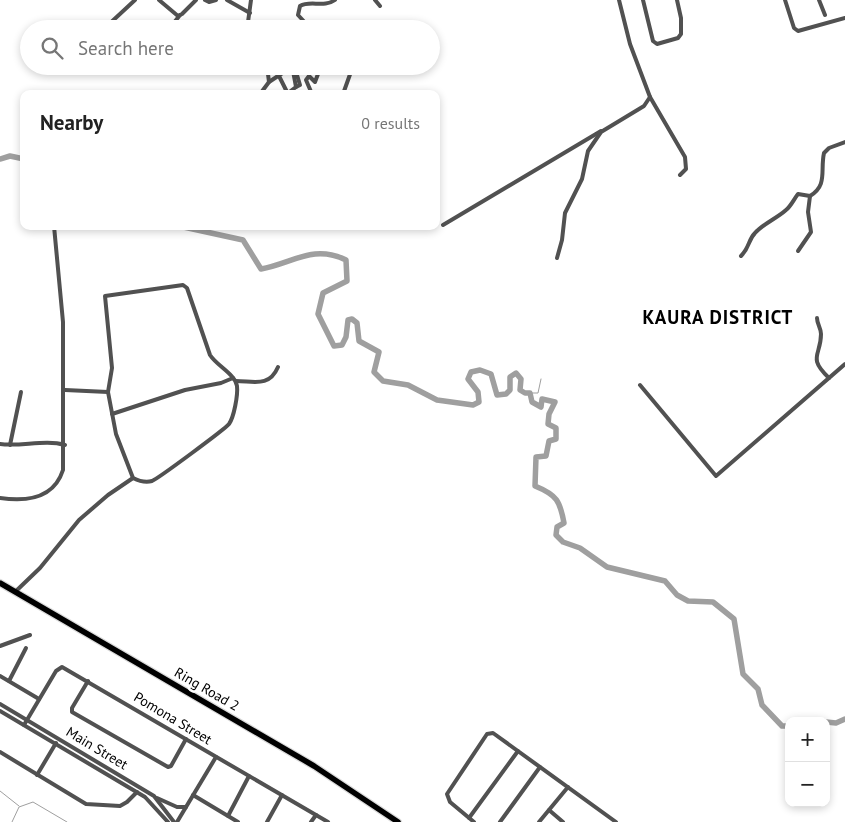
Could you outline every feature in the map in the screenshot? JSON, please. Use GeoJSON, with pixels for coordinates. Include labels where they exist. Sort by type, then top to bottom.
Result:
{"type":"FeatureCollection","features":[{"type":"Feature","properties":{"kind":"main road","name":"Ring Road 2"},"geometry":{"type":"LineString","coordinates":[[0,583],[321,770],[398,822]]}},
{"type":"Feature","properties":{"kind":"street"},"geometry":{"type":"LineString","coordinates":[[113,20],[135,0]]}},
{"type":"Feature","properties":{"kind":"street"},"geometry":{"type":"LineString","coordinates":[[159,0],[172,13],[180,15]]}},
{"type":"Feature","properties":{"kind":"street"},"geometry":{"type":"LineString","coordinates":[[176,20],[196,0]]}},
{"type":"Feature","properties":{"kind":"street"},"geometry":{"type":"LineString","coordinates":[[205,0],[209,2],[216,0]]}},
{"type":"Feature","properties":{"kind":"street"},"geometry":{"type":"LineString","coordinates":[[227,0],[250,13]]}},
{"type":"Feature","properties":{"kind":"street"},"geometry":{"type":"LineString","coordinates":[[248,20],[251,0]]}},
{"type":"Feature","properties":{"kind":"street"},"geometry":{"type":"LineString","coordinates":[[303,20],[297,13],[301,2],[327,4],[335,0]]}},
{"type":"Feature","properties":{"kind":"street"},"geometry":{"type":"LineString","coordinates":[[376,0],[380,6]]}},
{"type":"Feature","properties":{"kind":"street"},"geometry":{"type":"LineString","coordinates":[[619,0],[632,50],[650,97],[685,157],[686,167],[680,175]]}},
{"type":"Feature","properties":{"kind":"street"},"geometry":{"type":"LineString","coordinates":[[643,0],[653,41],[658,44],[678,38],[681,34],[681,18],[677,0]]}},
{"type":"Feature","properties":{"kind":"street"},"geometry":{"type":"LineString","coordinates":[[785,0],[794,28],[798,31],[845,18]]}},
{"type":"Feature","properties":{"kind":"street"},"geometry":{"type":"LineString","coordinates":[[819,0],[825,15]]}},
{"type":"Feature","properties":{"kind":"street"},"geometry":{"type":"LineString","coordinates":[[269,75],[270,82]]}},
{"type":"Feature","properties":{"kind":"street"},"geometry":{"type":"LineString","coordinates":[[292,90],[300,85],[297,75]]}},
{"type":"Feature","properties":{"kind":"street"},"geometry":{"type":"LineString","coordinates":[[310,90],[306,80],[309,76],[315,82],[319,75]]}},
{"type":"Feature","properties":{"kind":"street"},"geometry":{"type":"LineString","coordinates":[[344,90],[350,75]]}},
{"type":"Feature","properties":{"kind":"street"},"geometry":{"type":"LineString","coordinates":[[263,90],[270,82],[279,76],[286,90]]}},
{"type":"Feature","properties":{"kind":"street"},"geometry":{"type":"LineString","coordinates":[[443,225],[644,106],[650,97]]}},
{"type":"Feature","properties":{"kind":"street"},"geometry":{"type":"LineString","coordinates":[[557,258],[566,210],[582,179],[588,151],[605,129]]}},
{"type":"Feature","properties":{"kind":"street"},"geometry":{"type":"LineString","coordinates":[[741,256],[749,248],[750,240],[755,233],[788,209],[798,194],[810,196],[817,192],[822,185],[823,157],[826,150],[845,142]]}},
{"type":"Feature","properties":{"kind":"street"},"geometry":{"type":"LineString","coordinates":[[798,251],[811,232],[808,212],[810,196]]}},
{"type":"Feature","properties":{"kind":"street"},"geometry":{"type":"LineString","coordinates":[[0,498],[33,498],[50,491],[60,479],[63,470],[65,445],[63,322],[54,230]]}},
{"type":"Feature","properties":{"kind":"street"},"geometry":{"type":"LineString","coordinates":[[181,285],[187,288],[210,355],[234,380],[237,390],[229,424],[163,475],[145,482],[133,478],[116,434],[108,392],[112,368],[105,295],[181,285]]}},
{"type":"Feature","properties":{"kind":"street"},"geometry":{"type":"LineString","coordinates":[[817,318],[821,334],[816,360],[820,370],[829,378]]}},
{"type":"Feature","properties":{"kind":"street"},"geometry":{"type":"LineString","coordinates":[[640,385],[716,476],[845,364]]}},
{"type":"Feature","properties":{"kind":"street"},"geometry":{"type":"LineString","coordinates":[[112,414],[185,390],[234,380],[256,383],[265,381],[274,375],[278,367]]}},
{"type":"Feature","properties":{"kind":"street"},"geometry":{"type":"LineString","coordinates":[[64,390],[108,392]]}},
{"type":"Feature","properties":{"kind":"street"},"geometry":{"type":"LineString","coordinates":[[10,445],[21,392]]}},
{"type":"Feature","properties":{"kind":"street"},"geometry":{"type":"LineString","coordinates":[[0,444],[54,443],[65,445]]}},
{"type":"Feature","properties":{"kind":"street"},"geometry":{"type":"LineString","coordinates":[[15,592],[40,568],[79,520],[97,504],[133,478]]}},
{"type":"Feature","properties":{"kind":"street"},"geometry":{"type":"LineString","coordinates":[[0,646],[30,635]]}},
{"type":"Feature","properties":{"kind":"street"},"geometry":{"type":"LineString","coordinates":[[9,681],[26,648]]}},
{"type":"Feature","properties":{"kind":"street","name":"Pomona Street"},"geometry":{"type":"LineString","coordinates":[[24,725],[60,667],[88,681],[328,822]]}},
{"type":"Feature","properties":{"kind":"street"},"geometry":{"type":"LineString","coordinates":[[0,676],[39,699]]}},
{"type":"Feature","properties":{"kind":"street"},"geometry":{"type":"LineString","coordinates":[[88,681],[72,708],[72,712],[114,737],[168,767],[171,766],[186,739]]}},
{"type":"Feature","properties":{"kind":"street","name":"Main Street"},"geometry":{"type":"LineString","coordinates":[[0,704],[157,798],[172,821]]}},
{"type":"Feature","properties":{"kind":"street","name":"Main Street"},"geometry":{"type":"LineString","coordinates":[[0,711],[137,792],[172,821]]}},
{"type":"Feature","properties":{"kind":"street"},"geometry":{"type":"LineString","coordinates":[[474,822],[450,802],[447,794],[487,734],[493,733],[616,822]]}},
{"type":"Feature","properties":{"kind":"street"},"geometry":{"type":"LineString","coordinates":[[37,774],[59,739]]}},
{"type":"Feature","properties":{"kind":"street"},"geometry":{"type":"LineString","coordinates":[[469,818],[518,751]]}},
{"type":"Feature","properties":{"kind":"street"},"geometry":{"type":"LineString","coordinates":[[0,752],[90,805],[120,806],[137,792]]}},
{"type":"Feature","properties":{"kind":"street"},"geometry":{"type":"LineString","coordinates":[[172,821],[180,816],[216,757]]}},
{"type":"Feature","properties":{"kind":"street"},"geometry":{"type":"LineString","coordinates":[[500,822],[540,767]]}},
{"type":"Feature","properties":{"kind":"street"},"geometry":{"type":"LineString","coordinates":[[228,816],[249,776]]}},
{"type":"Feature","properties":{"kind":"street"},"geometry":{"type":"LineString","coordinates":[[539,822],[568,787]]}},
{"type":"Feature","properties":{"kind":"street"},"geometry":{"type":"LineString","coordinates":[[193,795],[238,822]]}},
{"type":"Feature","properties":{"kind":"street"},"geometry":{"type":"LineString","coordinates":[[267,822],[282,795]]}},
{"type":"Feature","properties":{"kind":"street"},"geometry":{"type":"LineString","coordinates":[[157,798],[177,807],[186,807]]}},
{"type":"Feature","properties":{"kind":"street"},"geometry":{"type":"LineString","coordinates":[[548,810],[563,822]]}},
{"type":"Feature","properties":{"kind":"street"},"geometry":{"type":"LineString","coordinates":[[311,822],[316,814]]}},
{"type":"Feature","properties":{"kind":"waterway"},"geometry":{"type":"LineString","coordinates":[[0,159],[10,156],[20,158]]}},
{"type":"Feature","properties":{"kind":"waterway"},"geometry":{"type":"LineString","coordinates":[[197,230],[243,240],[261,269],[313,254],[323,254],[346,260],[347,281],[323,293],[318,314],[334,346],[342,345],[346,337],[348,320],[352,319],[357,323],[359,341],[379,352],[374,372],[383,381],[408,385],[437,400],[473,405],[479,402],[478,392],[468,379],[471,372],[480,370],[491,374],[497,395],[506,394],[510,390],[510,377],[516,373],[521,379],[520,390],[530,393],[532,402],[541,407],[542,399],[555,402],[549,414],[548,424],[556,428],[556,439],[549,441],[546,456],[536,457],[535,486],[548,492],[559,504],[564,523],[557,527],[556,535],[563,542],[580,548],[607,567],[665,581],[677,595],[688,601],[713,602],[734,619],[743,674],[758,689],[762,705],[782,726],[785,726]]}},
{"type":"Feature","properties":{"kind":"waterway"},"geometry":{"type":"LineString","coordinates":[[530,393],[538,393],[541,379]]}},
{"type":"Feature","properties":{"kind":"waterway"},"geometry":{"type":"LineString","coordinates":[[830,722],[836,723],[845,719]]}},
{"type":"Feature","properties":{"kind":"waterway"},"geometry":{"type":"LineString","coordinates":[[0,791],[19,806]]}},
{"type":"Feature","properties":{"kind":"waterway"},"geometry":{"type":"LineString","coordinates":[[12,822],[19,807],[33,802],[67,822]]}},
{"type":"Feature","properties":{"kind":"district","name":"KAURA DISTRICT"},"geometry":{"type":"Point","coordinates":[718,317]}}]}
